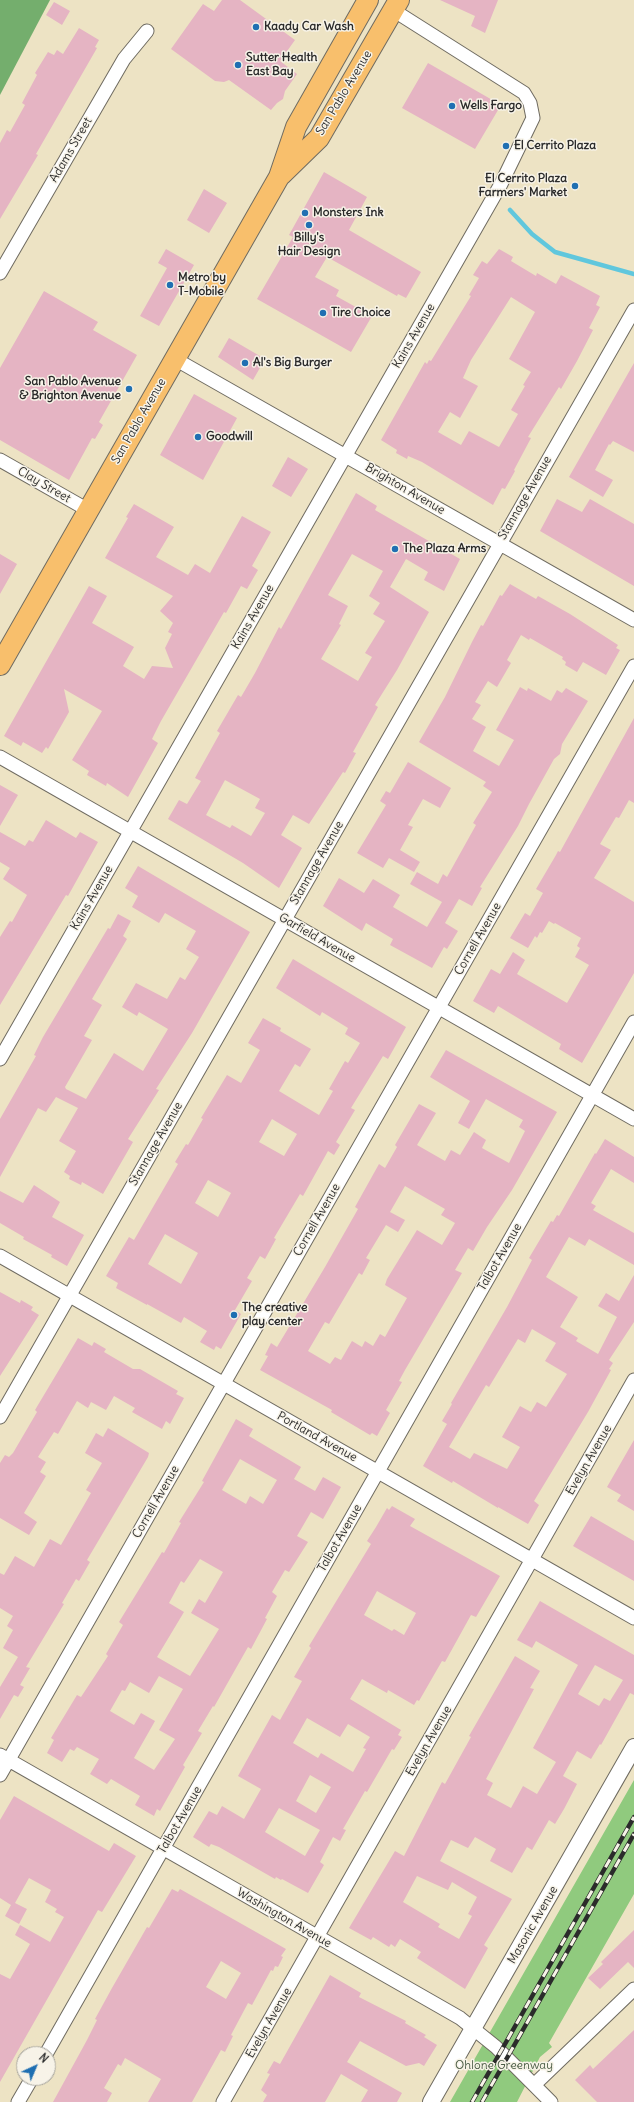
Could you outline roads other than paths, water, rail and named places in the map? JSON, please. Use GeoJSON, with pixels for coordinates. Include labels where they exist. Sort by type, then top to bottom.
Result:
{"type":"FeatureCollection","features":[{"type":"Feature","properties":{"kind":"main road","name":"San Pablo Avenue"},"geometry":{"type":"LineString","coordinates":[[0,665],[279,177],[296,127],[368,0]]}},
{"type":"Feature","properties":{"kind":"main road","name":"San Pablo Avenue"},"geometry":{"type":"LineString","coordinates":[[279,177],[319,138],[396,5]]}},
{"type":"Feature","properties":{"kind":"street","name":"Kains Avenue"},"geometry":{"type":"LineString","coordinates":[[0,1059],[506,175],[533,118],[530,103],[524,93],[396,5]]}},
{"type":"Feature","properties":{"kind":"street","name":"Adams Street"},"geometry":{"type":"LineString","coordinates":[[0,273],[124,59],[147,31]]}},
{"type":"Feature","properties":{"kind":"street","name":"Stannage Avenue"},"geometry":{"type":"LineString","coordinates":[[0,1417],[285,920],[499,542],[634,310]]}},
{"type":"Feature","properties":{"kind":"street","name":"Brighton Avenue"},"geometry":{"type":"LineString","coordinates":[[175,358],[634,620]]}},
{"type":"Feature","properties":{"kind":"street","name":"Clay Street"},"geometry":{"type":"LineString","coordinates":[[0,460],[88,510]]}},
{"type":"Feature","properties":{"kind":"street","name":"Cornell Avenue"},"geometry":{"type":"LineString","coordinates":[[0,1775],[4,1758],[223,1385],[634,666]]}},
{"type":"Feature","properties":{"kind":"street","name":"Garfield Avenue"},"geometry":{"type":"LineString","coordinates":[[0,757],[634,1119]]}},
{"type":"Feature","properties":{"kind":"street","name":"Talbot Avenue"},"geometry":{"type":"LineString","coordinates":[[51,2046],[634,1022]]}},
{"type":"Feature","properties":{"kind":"street","name":"Portland Avenue"},"geometry":{"type":"LineString","coordinates":[[0,1256],[223,1385],[634,1618]]}},
{"type":"Feature","properties":{"kind":"street","name":"Evelyn Avenue"},"geometry":{"type":"LineString","coordinates":[[223,2102],[634,1380]]}},
{"type":"Feature","properties":{"kind":"street","name":"Masonic Avenue"},"geometry":{"type":"LineString","coordinates":[[431,2102],[634,1747]]}},
{"type":"Feature","properties":{"kind":"street","name":"Washington Avenue"},"geometry":{"type":"LineString","coordinates":[[4,1758],[460,2018],[473,2028],[551,2102]]}},
{"type":"Feature","properties":{"kind":"street"},"geometry":{"type":"LineString","coordinates":[[534,2085],[634,1989]]}},
{"type":"Feature","properties":{"kind":"street"},"geometry":{"type":"LineString","coordinates":[[18,2102],[27,2086]]}},
{"type":"Feature","properties":{"kind":"waterway"},"geometry":{"type":"LineString","coordinates":[[510,210],[532,234],[555,252],[634,274]]}},
{"type":"Feature","properties":{"kind":"railway"},"geometry":{"type":"LineString","coordinates":[[472,2102],[634,1817]]}},
{"type":"Feature","properties":{"kind":"railway"},"geometry":{"type":"LineString","coordinates":[[482,2102],[634,1834]]}},
{"type":"Feature","properties":{"kind":"place","name":"Kaady Car Wash"},"geometry":{"type":"Point","coordinates":[256,27]}},
{"type":"Feature","properties":{"kind":"place","name":"Sutter Health East Bay"},"geometry":{"type":"Point","coordinates":[238,65]}},
{"type":"Feature","properties":{"kind":"place","name":"Wells Fargo"},"geometry":{"type":"Point","coordinates":[452,106]}},
{"type":"Feature","properties":{"kind":"place","name":"El Cerrito Plaza"},"geometry":{"type":"Point","coordinates":[506,146]}},
{"type":"Feature","properties":{"kind":"place","name":"El Cerrito Plaza Farmers' Market"},"geometry":{"type":"Point","coordinates":[575,186]}},
{"type":"Feature","properties":{"kind":"place","name":"Monsters Ink"},"geometry":{"type":"Point","coordinates":[305,213]}},
{"type":"Feature","properties":{"kind":"place","name":"Billy's Hair Design"},"geometry":{"type":"Point","coordinates":[309,225]}},
{"type":"Feature","properties":{"kind":"place","name":"Metro by T-Mobile"},"geometry":{"type":"Point","coordinates":[170,285]}},
{"type":"Feature","properties":{"kind":"place","name":"Tire Choice"},"geometry":{"type":"Point","coordinates":[323,313]}},
{"type":"Feature","properties":{"kind":"place","name":"Al's Big Burger"},"geometry":{"type":"Point","coordinates":[245,363]}},
{"type":"Feature","properties":{"kind":"place","name":"San Pablo Avenue & Brighton Avenue"},"geometry":{"type":"Point","coordinates":[129,389]}},
{"type":"Feature","properties":{"kind":"place","name":"Goodwill"},"geometry":{"type":"Point","coordinates":[198,437]}},
{"type":"Feature","properties":{"kind":"place","name":"The Plaza Arms"},"geometry":{"type":"Point","coordinates":[395,549]}},
{"type":"Feature","properties":{"kind":"place","name":"The creative play center"},"geometry":{"type":"Point","coordinates":[234,1315]}},
{"type":"Feature","properties":{"kind":"park label","name":"Ohlone Greenway"},"geometry":{"type":"Point","coordinates":[504,2066]}}]}
